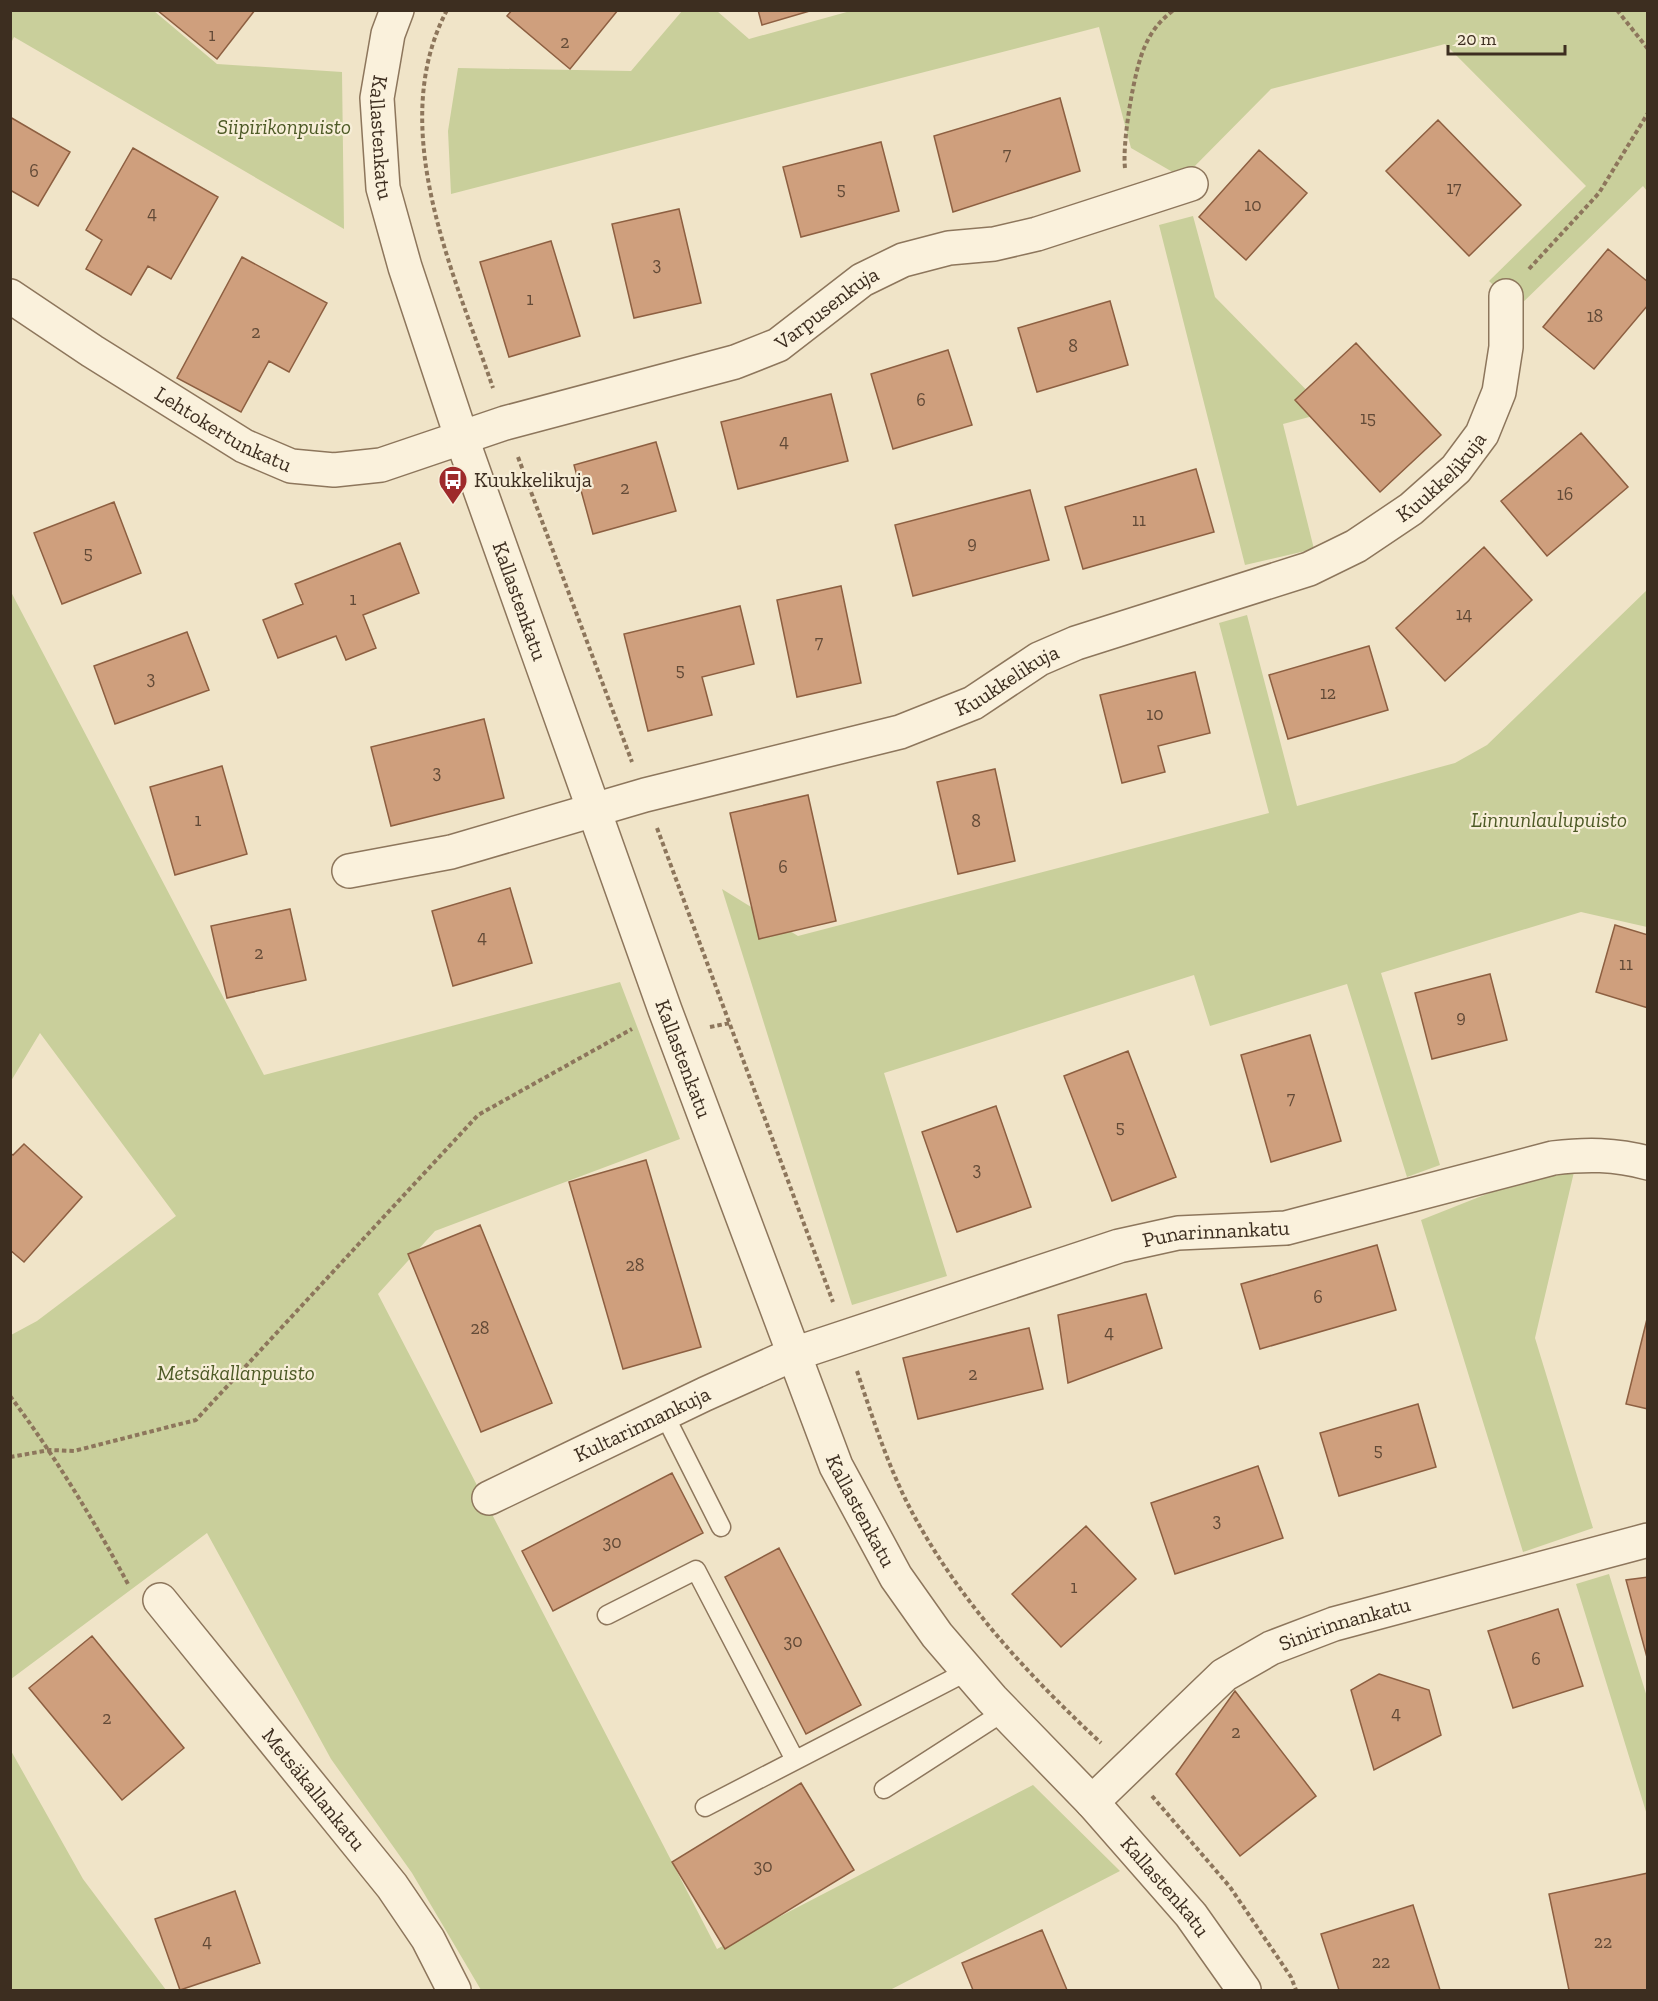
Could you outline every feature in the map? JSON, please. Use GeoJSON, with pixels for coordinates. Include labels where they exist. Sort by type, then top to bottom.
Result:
{"type":"FeatureCollection","features":[{"type":"Feature","properties":{"kind":"street","name":"Kallastenkatu"},"geometry":{"type":"LineString","coordinates":[[397,10],[388,34],[377,98],[383,188],[405,267],[462,439],[665,1010],[836,1466],[896,1577],[937,1635],[1005,1711],[1092,1802],[1191,1915],[1244,1990]]}},
{"type":"Feature","properties":{"kind":"street","name":"Varpusenkuja"},"geometry":{"type":"LineString","coordinates":[[462,439],[505,423],[735,362],[778,345],[862,280],[903,260],[949,248],[994,244],[1037,234],[1191,184]]}},
{"type":"Feature","properties":{"kind":"street","name":"Lehtokertunkatu"},"geometry":{"type":"LineString","coordinates":[[10,296],[92,351],[244,446],[291,466],[334,470],[381,465],[462,439]]}},
{"type":"Feature","properties":{"kind":"street","name":"Kuukkelikuja"},"geometry":{"type":"LineString","coordinates":[[350,871],[451,852],[645,795],[900,732],[973,703],[1040,659],[1076,643],[1309,569],[1356,546],[1418,502],[1456,469],[1482,434],[1499,392],[1506,347],[1506,296]]}},
{"type":"Feature","properties":{"kind":"street","name":"Punarinnankatu"},"geometry":{"type":"LineString","coordinates":[[794,1354],[1119,1246],[1178,1233],[1286,1228],[1552,1158],[1590,1154],[1626,1157],[1647,1163]]}},
{"type":"Feature","properties":{"kind":"street","name":"Kultarinnankuja"},"geometry":{"type":"LineString","coordinates":[[489,1498],[794,1354]]}},
{"type":"Feature","properties":{"kind":"street","name":"Sinirinnankatu"},"geometry":{"type":"LineString","coordinates":[[1092,1802],[1224,1675],[1270,1648],[1334,1624],[1647,1540]]}},
{"type":"Feature","properties":{"kind":"street","name":"Metsäkallankatu"},"geometry":{"type":"LineString","coordinates":[[160,1600],[392,1886],[428,1939],[454,1990]]}},
{"type":"Feature","properties":{"kind":"lane"},"geometry":{"type":"LineString","coordinates":[[664,1414],[721,1527]]}},
{"type":"Feature","properties":{"kind":"lane"},"geometry":{"type":"LineString","coordinates":[[607,1615],[696,1570],[795,1760]]}},
{"type":"Feature","properties":{"kind":"lane"},"geometry":{"type":"LineString","coordinates":[[705,1807],[968,1671]]}},
{"type":"Feature","properties":{"kind":"lane"},"geometry":{"type":"LineString","coordinates":[[884,1789],[1005,1711]]}},
{"type":"Feature","properties":{"kind":"path"},"geometry":{"type":"LineString","coordinates":[[1129,204],[1124,160],[1134,87],[1144,47],[1162,19],[1174,10]]}},
{"type":"Feature","properties":{"kind":"path"},"geometry":{"type":"LineString","coordinates":[[1617,10],[1647,49]]}},
{"type":"Feature","properties":{"kind":"path"},"geometry":{"type":"LineString","coordinates":[[446,11],[435,33],[423,96],[424,153],[435,219],[505,423],[847,1338],[880,1439],[917,1522],[959,1589],[1040,1686],[1127,1768],[1230,1887],[1291,1977],[1296,1990]]}},
{"type":"Feature","properties":{"kind":"path"},"geometry":{"type":"LineString","coordinates":[[1506,296],[1599,193],[1647,113]]}},
{"type":"Feature","properties":{"kind":"path"},"geometry":{"type":"LineString","coordinates":[[10,1457],[50,1450],[74,1451],[196,1420],[478,1115],[665,1010]]}},
{"type":"Feature","properties":{"kind":"path"},"geometry":{"type":"LineString","coordinates":[[10,1396],[50,1450]]}},
{"type":"Feature","properties":{"kind":"green space","name":"Siipirikonpuisto"},"geometry":{"type":"Polygon","coordinates":[[[11,10],[154,11],[217,64],[342,72],[344,229],[14,37],[11,43],[11,10]]]}},
{"type":"Feature","properties":{"kind":"green space"},"geometry":{"type":"Polygon","coordinates":[[[854,10],[1647,11],[1647,191],[1643,186],[1517,308],[1489,281],[1586,186],[1445,44],[1271,89],[1183,178],[1131,148],[1099,27],[451,194],[448,131],[458,68],[631,71],[682,11],[717,11],[749,39],[854,10]]]}},
{"type":"Feature","properties":{"kind":"green space"},"geometry":{"type":"Polygon","coordinates":[[[1193,216],[1215,297],[1328,412],[1283,424],[1314,549],[1245,565],[1159,225],[1193,216]]]}},
{"type":"Feature","properties":{"kind":"green space","name":"Metsäkallanpuisto"},"geometry":{"type":"Polygon","coordinates":[[[10,590],[264,1075],[620,982],[680,1139],[435,1231],[378,1294],[717,1949],[1033,1785],[1120,1871],[890,1990],[481,1990],[412,1873],[331,1759],[207,1533],[11,1679],[11,1335],[37,1321],[176,1216],[40,1033],[11,1081],[10,590]]]}},
{"type":"Feature","properties":{"kind":"green space","name":"Linnunlaulupuisto"},"geometry":{"type":"Polygon","coordinates":[[[1647,590],[1647,927],[1581,912],[1381,973],[1440,1165],[1407,1177],[1347,984],[1210,1026],[1194,975],[884,1073],[947,1276],[852,1305],[722,889],[798,936],[1269,813],[1219,623],[1247,615],[1297,806],[1455,763],[1487,745],[1647,590]]]}},
{"type":"Feature","properties":{"kind":"green space"},"geometry":{"type":"Polygon","coordinates":[[[1574,1172],[1535,1338],[1593,1528],[1523,1552],[1421,1220],[1530,1177],[1574,1172]]]}},
{"type":"Feature","properties":{"kind":"green space"},"geometry":{"type":"Polygon","coordinates":[[[1609,1574],[1647,1697],[1647,1815],[1576,1584],[1609,1574]]]}},
{"type":"Feature","properties":{"kind":"green space"},"geometry":{"type":"Polygon","coordinates":[[[10,1749],[83,1879],[166,1990],[11,1990],[10,1749]]]}},
{"type":"Feature","properties":{"kind":"building"},"geometry":{"type":"Polygon","coordinates":[[[157,10],[255,10],[217,59],[157,10]]]}},
{"type":"Feature","properties":{"kind":"building"},"geometry":{"type":"Polygon","coordinates":[[[512,10],[618,10],[570,69],[507,16],[512,10]]]}},
{"type":"Feature","properties":{"kind":"building"},"geometry":{"type":"Polygon","coordinates":[[[758,10],[813,10],[762,25],[758,10]]]}},
{"type":"Feature","properties":{"kind":"building"},"geometry":{"type":"Polygon","coordinates":[[[1060,98],[1080,171],[953,212],[934,136],[1060,98]]]}},
{"type":"Feature","properties":{"kind":"building"},"geometry":{"type":"Polygon","coordinates":[[[10,117],[70,152],[38,206],[10,190],[10,117]]]}},
{"type":"Feature","properties":{"kind":"building"},"geometry":{"type":"Polygon","coordinates":[[[1438,120],[1521,205],[1469,256],[1386,171],[1438,120]]]}},
{"type":"Feature","properties":{"kind":"building"},"geometry":{"type":"Polygon","coordinates":[[[881,142],[899,211],[801,237],[783,167],[881,142]]]}},
{"type":"Feature","properties":{"kind":"building"},"geometry":{"type":"Polygon","coordinates":[[[133,148],[218,197],[171,279],[148,266],[131,295],[86,269],[102,240],[86,230],[133,148]]]}},
{"type":"Feature","properties":{"kind":"building"},"geometry":{"type":"Polygon","coordinates":[[[1259,150],[1307,193],[1246,260],[1199,217],[1259,150]]]}},
{"type":"Feature","properties":{"kind":"building"},"geometry":{"type":"Polygon","coordinates":[[[679,209],[701,303],[634,318],[612,224],[679,209]]]}},
{"type":"Feature","properties":{"kind":"building"},"geometry":{"type":"Polygon","coordinates":[[[551,241],[580,336],[509,357],[480,262],[551,241]]]}},
{"type":"Feature","properties":{"kind":"building"},"geometry":{"type":"Polygon","coordinates":[[[1608,249],[1648,282],[1648,305],[1594,369],[1543,327],[1608,249]]]}},
{"type":"Feature","properties":{"kind":"building"},"geometry":{"type":"Polygon","coordinates":[[[242,257],[327,303],[289,372],[269,361],[241,412],[177,378],[242,257]]]}},
{"type":"Feature","properties":{"kind":"building"},"geometry":{"type":"Polygon","coordinates":[[[1110,301],[1128,365],[1037,392],[1018,328],[1110,301]]]}},
{"type":"Feature","properties":{"kind":"building"},"geometry":{"type":"Polygon","coordinates":[[[1356,343],[1441,435],[1380,492],[1295,400],[1356,343]]]}},
{"type":"Feature","properties":{"kind":"building"},"geometry":{"type":"Polygon","coordinates":[[[948,350],[972,425],[893,449],[871,374],[948,350]]]}},
{"type":"Feature","properties":{"kind":"building"},"geometry":{"type":"Polygon","coordinates":[[[831,394],[848,461],[738,489],[721,422],[831,394]]]}},
{"type":"Feature","properties":{"kind":"building"},"geometry":{"type":"Polygon","coordinates":[[[1581,433],[1628,487],[1547,556],[1501,501],[1581,433]]]}},
{"type":"Feature","properties":{"kind":"building"},"geometry":{"type":"Polygon","coordinates":[[[656,442],[676,511],[593,534],[574,465],[656,442]]]}},
{"type":"Feature","properties":{"kind":"building"},"geometry":{"type":"Polygon","coordinates":[[[1196,469],[1214,532],[1083,569],[1065,507],[1196,469]]]}},
{"type":"Feature","properties":{"kind":"building"},"geometry":{"type":"Polygon","coordinates":[[[1030,490],[1049,560],[913,596],[895,525],[1030,490]]]}},
{"type":"Feature","properties":{"kind":"building"},"geometry":{"type":"Polygon","coordinates":[[[114,502],[141,573],[62,604],[34,533],[114,502]]]}},
{"type":"Feature","properties":{"kind":"building"},"geometry":{"type":"Polygon","coordinates":[[[400,543],[419,593],[363,615],[376,648],[346,660],[336,636],[278,658],[263,620],[303,604],[295,584],[400,543]]]}},
{"type":"Feature","properties":{"kind":"building"},"geometry":{"type":"Polygon","coordinates":[[[1484,547],[1532,600],[1445,681],[1396,628],[1484,547]]]}},
{"type":"Feature","properties":{"kind":"building"},"geometry":{"type":"Polygon","coordinates":[[[841,586],[861,683],[797,697],[777,600],[841,586]]]}},
{"type":"Feature","properties":{"kind":"building"},"geometry":{"type":"Polygon","coordinates":[[[740,606],[754,664],[702,677],[712,715],[648,731],[624,634],[740,606]]]}},
{"type":"Feature","properties":{"kind":"building"},"geometry":{"type":"Polygon","coordinates":[[[187,632],[209,690],[115,724],[94,666],[187,632]]]}},
{"type":"Feature","properties":{"kind":"building"},"geometry":{"type":"Polygon","coordinates":[[[1369,646],[1388,710],[1288,739],[1269,675],[1369,646]]]}},
{"type":"Feature","properties":{"kind":"building"},"geometry":{"type":"Polygon","coordinates":[[[1195,672],[1210,733],[1158,746],[1165,772],[1122,783],[1100,695],[1195,672]]]}},
{"type":"Feature","properties":{"kind":"building"},"geometry":{"type":"Polygon","coordinates":[[[484,719],[504,798],[391,826],[371,747],[484,719]]]}},
{"type":"Feature","properties":{"kind":"building"},"geometry":{"type":"Polygon","coordinates":[[[222,766],[247,854],[175,875],[150,787],[222,766]]]}},
{"type":"Feature","properties":{"kind":"building"},"geometry":{"type":"Polygon","coordinates":[[[995,769],[1015,861],[958,874],[937,782],[995,769]]]}},
{"type":"Feature","properties":{"kind":"building"},"geometry":{"type":"Polygon","coordinates":[[[808,795],[836,921],[759,939],[730,813],[808,795]]]}},
{"type":"Feature","properties":{"kind":"building"},"geometry":{"type":"Polygon","coordinates":[[[510,888],[532,963],[453,986],[432,911],[510,888]]]}},
{"type":"Feature","properties":{"kind":"building"},"geometry":{"type":"Polygon","coordinates":[[[290,909],[306,980],[227,998],[211,926],[290,909]]]}},
{"type":"Feature","properties":{"kind":"building"},"geometry":{"type":"Polygon","coordinates":[[[1615,925],[1648,935],[1648,1008],[1596,992],[1615,925]]]}},
{"type":"Feature","properties":{"kind":"building"},"geometry":{"type":"Polygon","coordinates":[[[1490,974],[1507,1040],[1432,1059],[1415,993],[1490,974]]]}},
{"type":"Feature","properties":{"kind":"building"},"geometry":{"type":"Polygon","coordinates":[[[1310,1035],[1341,1141],[1271,1162],[1241,1055],[1310,1035]]]}},
{"type":"Feature","properties":{"kind":"building"},"geometry":{"type":"Polygon","coordinates":[[[1128,1051],[1176,1177],[1112,1201],[1064,1076],[1128,1051]]]}},
{"type":"Feature","properties":{"kind":"building"},"geometry":{"type":"Polygon","coordinates":[[[996,1106],[1031,1207],[957,1232],[922,1132],[996,1106]]]}},
{"type":"Feature","properties":{"kind":"building"},"geometry":{"type":"Polygon","coordinates":[[[24,1144],[82,1197],[24,1262],[10,1250],[10,1153],[13,1155],[24,1144]]]}},
{"type":"Feature","properties":{"kind":"building"},"geometry":{"type":"Polygon","coordinates":[[[646,1160],[701,1347],[623,1369],[569,1182],[646,1160]]]}},
{"type":"Feature","properties":{"kind":"building"},"geometry":{"type":"Polygon","coordinates":[[[480,1225],[552,1403],[481,1432],[408,1254],[480,1225]]]}},
{"type":"Feature","properties":{"kind":"building"},"geometry":{"type":"Polygon","coordinates":[[[1377,1245],[1396,1310],[1260,1349],[1241,1284],[1377,1245]]]}},
{"type":"Feature","properties":{"kind":"building"},"geometry":{"type":"Polygon","coordinates":[[[1146,1294],[1162,1348],[1068,1383],[1058,1315],[1146,1294]]]}},
{"type":"Feature","properties":{"kind":"building"},"geometry":{"type":"Polygon","coordinates":[[[1648,1315],[1648,1409],[1626,1404],[1648,1315]]]}},
{"type":"Feature","properties":{"kind":"building"},"geometry":{"type":"Polygon","coordinates":[[[1029,1328],[1043,1389],[918,1419],[903,1358],[1029,1328]]]}},
{"type":"Feature","properties":{"kind":"building"},"geometry":{"type":"Polygon","coordinates":[[[1418,1404],[1436,1467],[1339,1496],[1320,1433],[1418,1404]]]}},
{"type":"Feature","properties":{"kind":"building"},"geometry":{"type":"Polygon","coordinates":[[[1258,1466],[1283,1538],[1175,1574],[1151,1503],[1258,1466]]]}},
{"type":"Feature","properties":{"kind":"building"},"geometry":{"type":"Polygon","coordinates":[[[672,1473],[703,1533],[553,1611],[522,1551],[672,1473]]]}},
{"type":"Feature","properties":{"kind":"building"},"geometry":{"type":"Polygon","coordinates":[[[1086,1526],[1136,1579],[1061,1647],[1012,1594],[1086,1526]]]}},
{"type":"Feature","properties":{"kind":"building"},"geometry":{"type":"Polygon","coordinates":[[[779,1548],[861,1705],[806,1734],[725,1577],[779,1548]]]}},
{"type":"Feature","properties":{"kind":"building"},"geometry":{"type":"Polygon","coordinates":[[[1648,1577],[1648,1661],[1626,1580],[1648,1577]]]}},
{"type":"Feature","properties":{"kind":"building"},"geometry":{"type":"Polygon","coordinates":[[[1558,1609],[1583,1686],[1513,1708],[1488,1631],[1558,1609]]]}},
{"type":"Feature","properties":{"kind":"building"},"geometry":{"type":"Polygon","coordinates":[[[92,1636],[184,1748],[122,1800],[29,1688],[92,1636]]]}},
{"type":"Feature","properties":{"kind":"building"},"geometry":{"type":"Polygon","coordinates":[[[1379,1674],[1429,1690],[1441,1735],[1374,1770],[1351,1690],[1379,1674]]]}},
{"type":"Feature","properties":{"kind":"building"},"geometry":{"type":"Polygon","coordinates":[[[1235,1691],[1316,1796],[1240,1856],[1176,1774],[1235,1691]]]}},
{"type":"Feature","properties":{"kind":"building"},"geometry":{"type":"Polygon","coordinates":[[[801,1783],[854,1870],[725,1949],[672,1862],[801,1783]]]}},
{"type":"Feature","properties":{"kind":"building"},"geometry":{"type":"Polygon","coordinates":[[[1648,1873],[1648,1990],[1569,1990],[1549,1894],[1648,1873]]]}},
{"type":"Feature","properties":{"kind":"building"},"geometry":{"type":"Polygon","coordinates":[[[235,1891],[260,1963],[180,1990],[155,1919],[235,1891]]]}},
{"type":"Feature","properties":{"kind":"building"},"geometry":{"type":"Polygon","coordinates":[[[1413,1905],[1440,1990],[1339,1990],[1321,1934],[1413,1905]]]}},
{"type":"Feature","properties":{"kind":"building"},"geometry":{"type":"Polygon","coordinates":[[[1042,1930],[1067,1990],[973,1990],[962,1963],[1042,1930]]]}},
{"type":"Feature","properties":{"kind":"place","name":"Kuukkelikuja"},"geometry":{"type":"Point","coordinates":[453,506]}}]}
